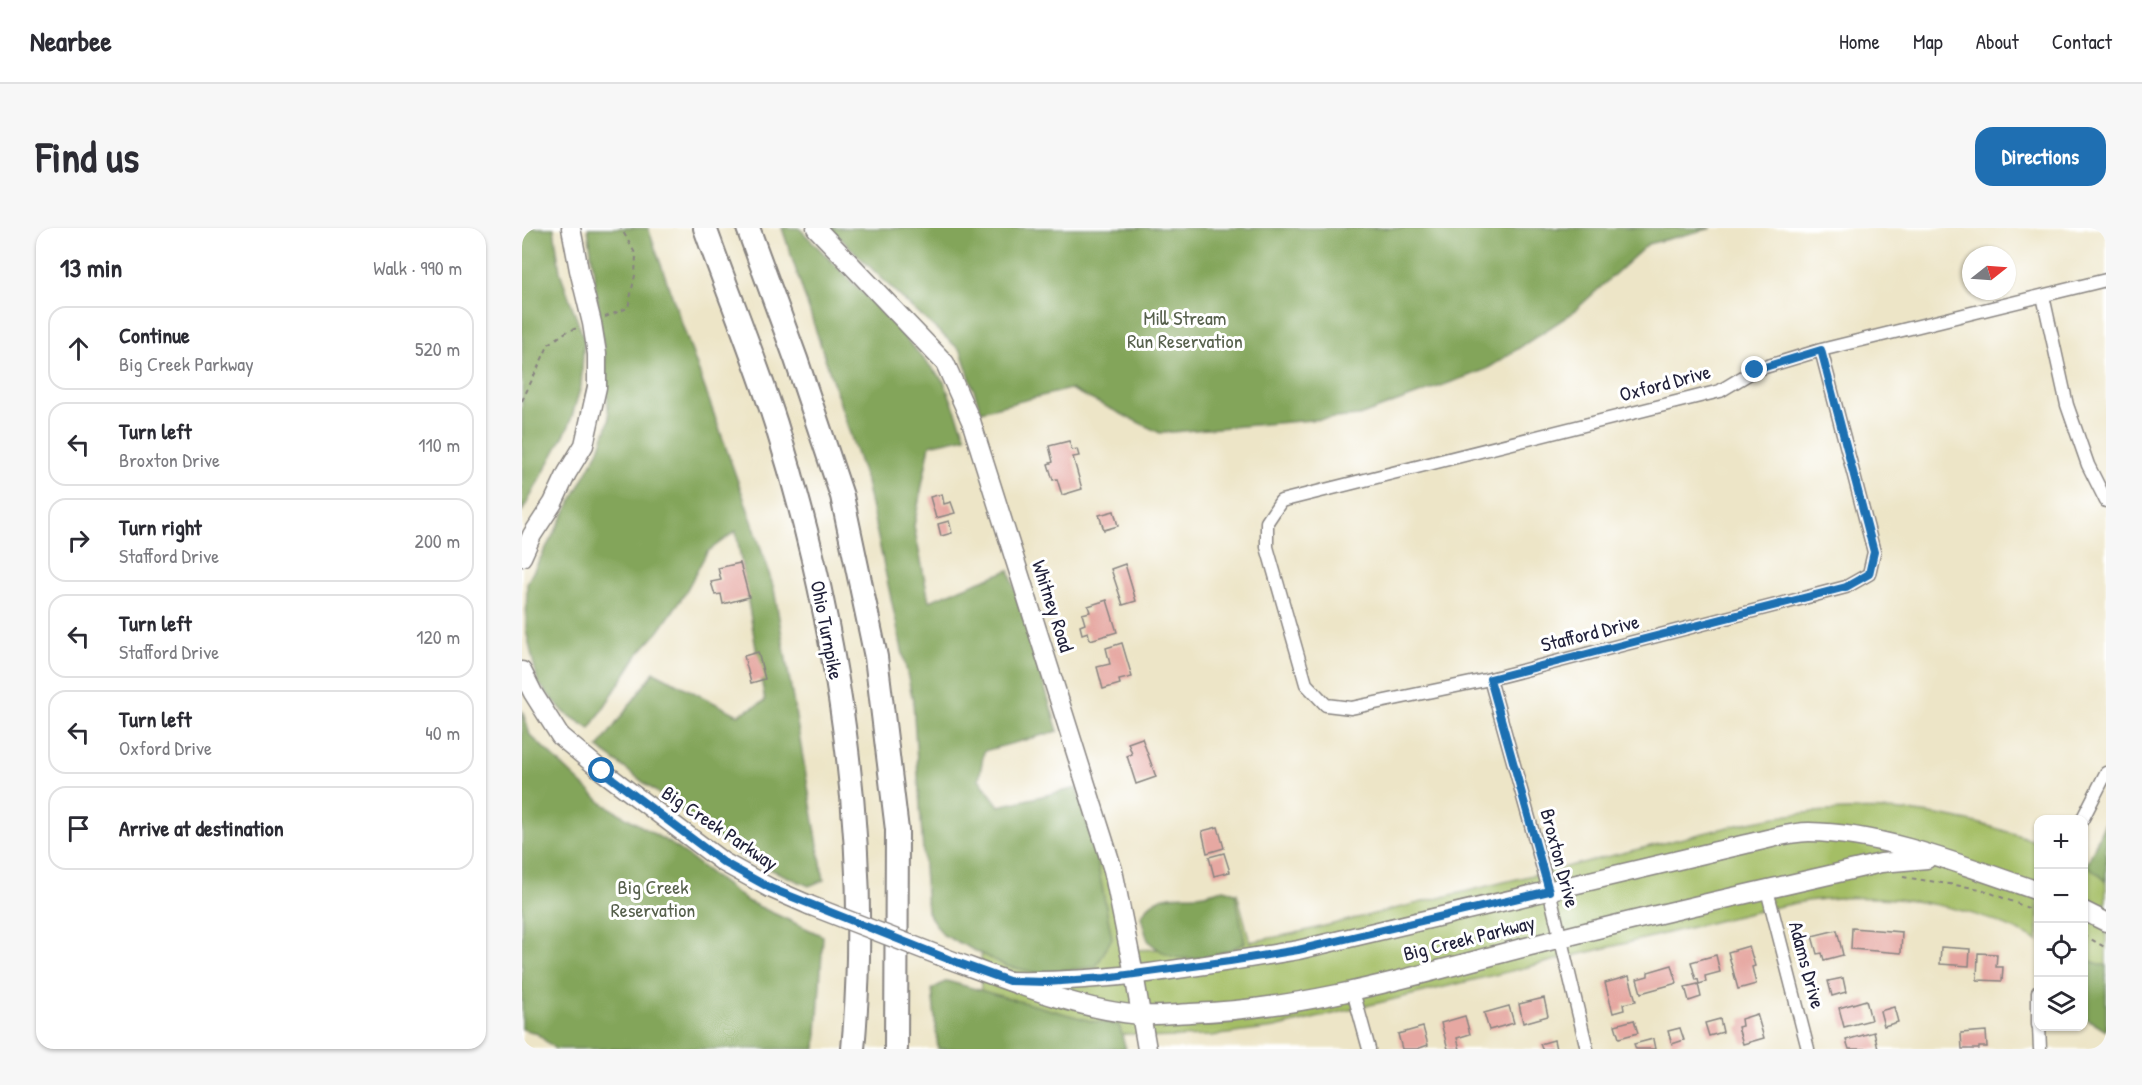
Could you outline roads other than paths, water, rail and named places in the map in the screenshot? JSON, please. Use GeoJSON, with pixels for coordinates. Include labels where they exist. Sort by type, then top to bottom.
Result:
{"type":"FeatureCollection","features":[{"type":"Feature","properties":{"kind":"highway","name":"Ohio Turnpike"},"geometry":{"type":"LineString","coordinates":[[705,228],[776,423],[813,556],[839,692],[855,835],[858,993],[852,1049]]}},
{"type":"Feature","properties":{"kind":"highway"},"geometry":{"type":"LineString","coordinates":[[748,228],[796,359],[842,496],[876,657],[897,830],[896,1049]]}},
{"type":"Feature","properties":{"kind":"street"},"geometry":{"type":"LineString","coordinates":[[522,557],[532,535],[553,503],[584,445],[597,387],[597,354],[592,322],[571,228]]}},
{"type":"Feature","properties":{"kind":"street","name":"Whitney Road"},"geometry":{"type":"LineString","coordinates":[[816,228],[945,363],[971,421],[1113,870],[1147,1049]]}},
{"type":"Feature","properties":{"kind":"street","name":"Oxford Drive"},"geometry":{"type":"LineString","coordinates":[[1300,495],[1720,391],[1755,370],[1821,350],[2106,280]]}},
{"type":"Feature","properties":{"kind":"street"},"geometry":{"type":"LineString","coordinates":[[2043,296],[2067,405],[2088,465],[2106,501]]}},
{"type":"Feature","properties":{"kind":"street","name":"Stafford Drive"},"geometry":{"type":"LineString","coordinates":[[1300,495],[1281,501],[1271,515],[1267,522],[1267,547],[1306,684],[1326,705],[1351,708],[1490,679],[1846,587],[1869,574],[1874,552],[1821,350]]}},
{"type":"Feature","properties":{"kind":"street","name":"Big Creek Parkway"},"geometry":{"type":"LineString","coordinates":[[522,671],[532,693],[560,735],[602,771],[723,862],[770,888],[809,905],[948,959],[1071,1000],[1142,1015],[1217,1012],[1281,1005],[1353,991],[1561,938],[1881,863],[1938,858]]}},
{"type":"Feature","properties":{"kind":"street","name":"Broxton Drive"},"geometry":{"type":"LineString","coordinates":[[1490,679],[1549,891],[1587,1049]]}},
{"type":"Feature","properties":{"kind":"street"},"geometry":{"type":"LineString","coordinates":[[2084,815],[2106,773]]}},
{"type":"Feature","properties":{"kind":"street","name":"Big Creek Parkway"},"geometry":{"type":"LineString","coordinates":[[1009,981],[1047,982],[1134,974],[1298,950],[1746,844],[1806,832],[1856,835],[1938,858],[2034,890]]}},
{"type":"Feature","properties":{"kind":"street","name":"Adams Drive"},"geometry":{"type":"LineString","coordinates":[[1767,890],[1808,1049]]}},
{"type":"Feature","properties":{"kind":"street"},"geometry":{"type":"LineString","coordinates":[[2088,913],[2106,922]]}},
{"type":"Feature","properties":{"kind":"street"},"geometry":{"type":"LineString","coordinates":[[1353,991],[1369,1049]]}},
{"type":"Feature","properties":{"kind":"street"},"geometry":{"type":"LineString","coordinates":[[2038,1031],[2040,1049]]}},
{"type":"Feature","properties":{"kind":"park label","name":"Mill Stream Run Reservation"},"geometry":{"type":"Point","coordinates":[1185,330]}},
{"type":"Feature","properties":{"kind":"park label","name":"Big Creek Reservation"},"geometry":{"type":"Point","coordinates":[653,898]}}]}
